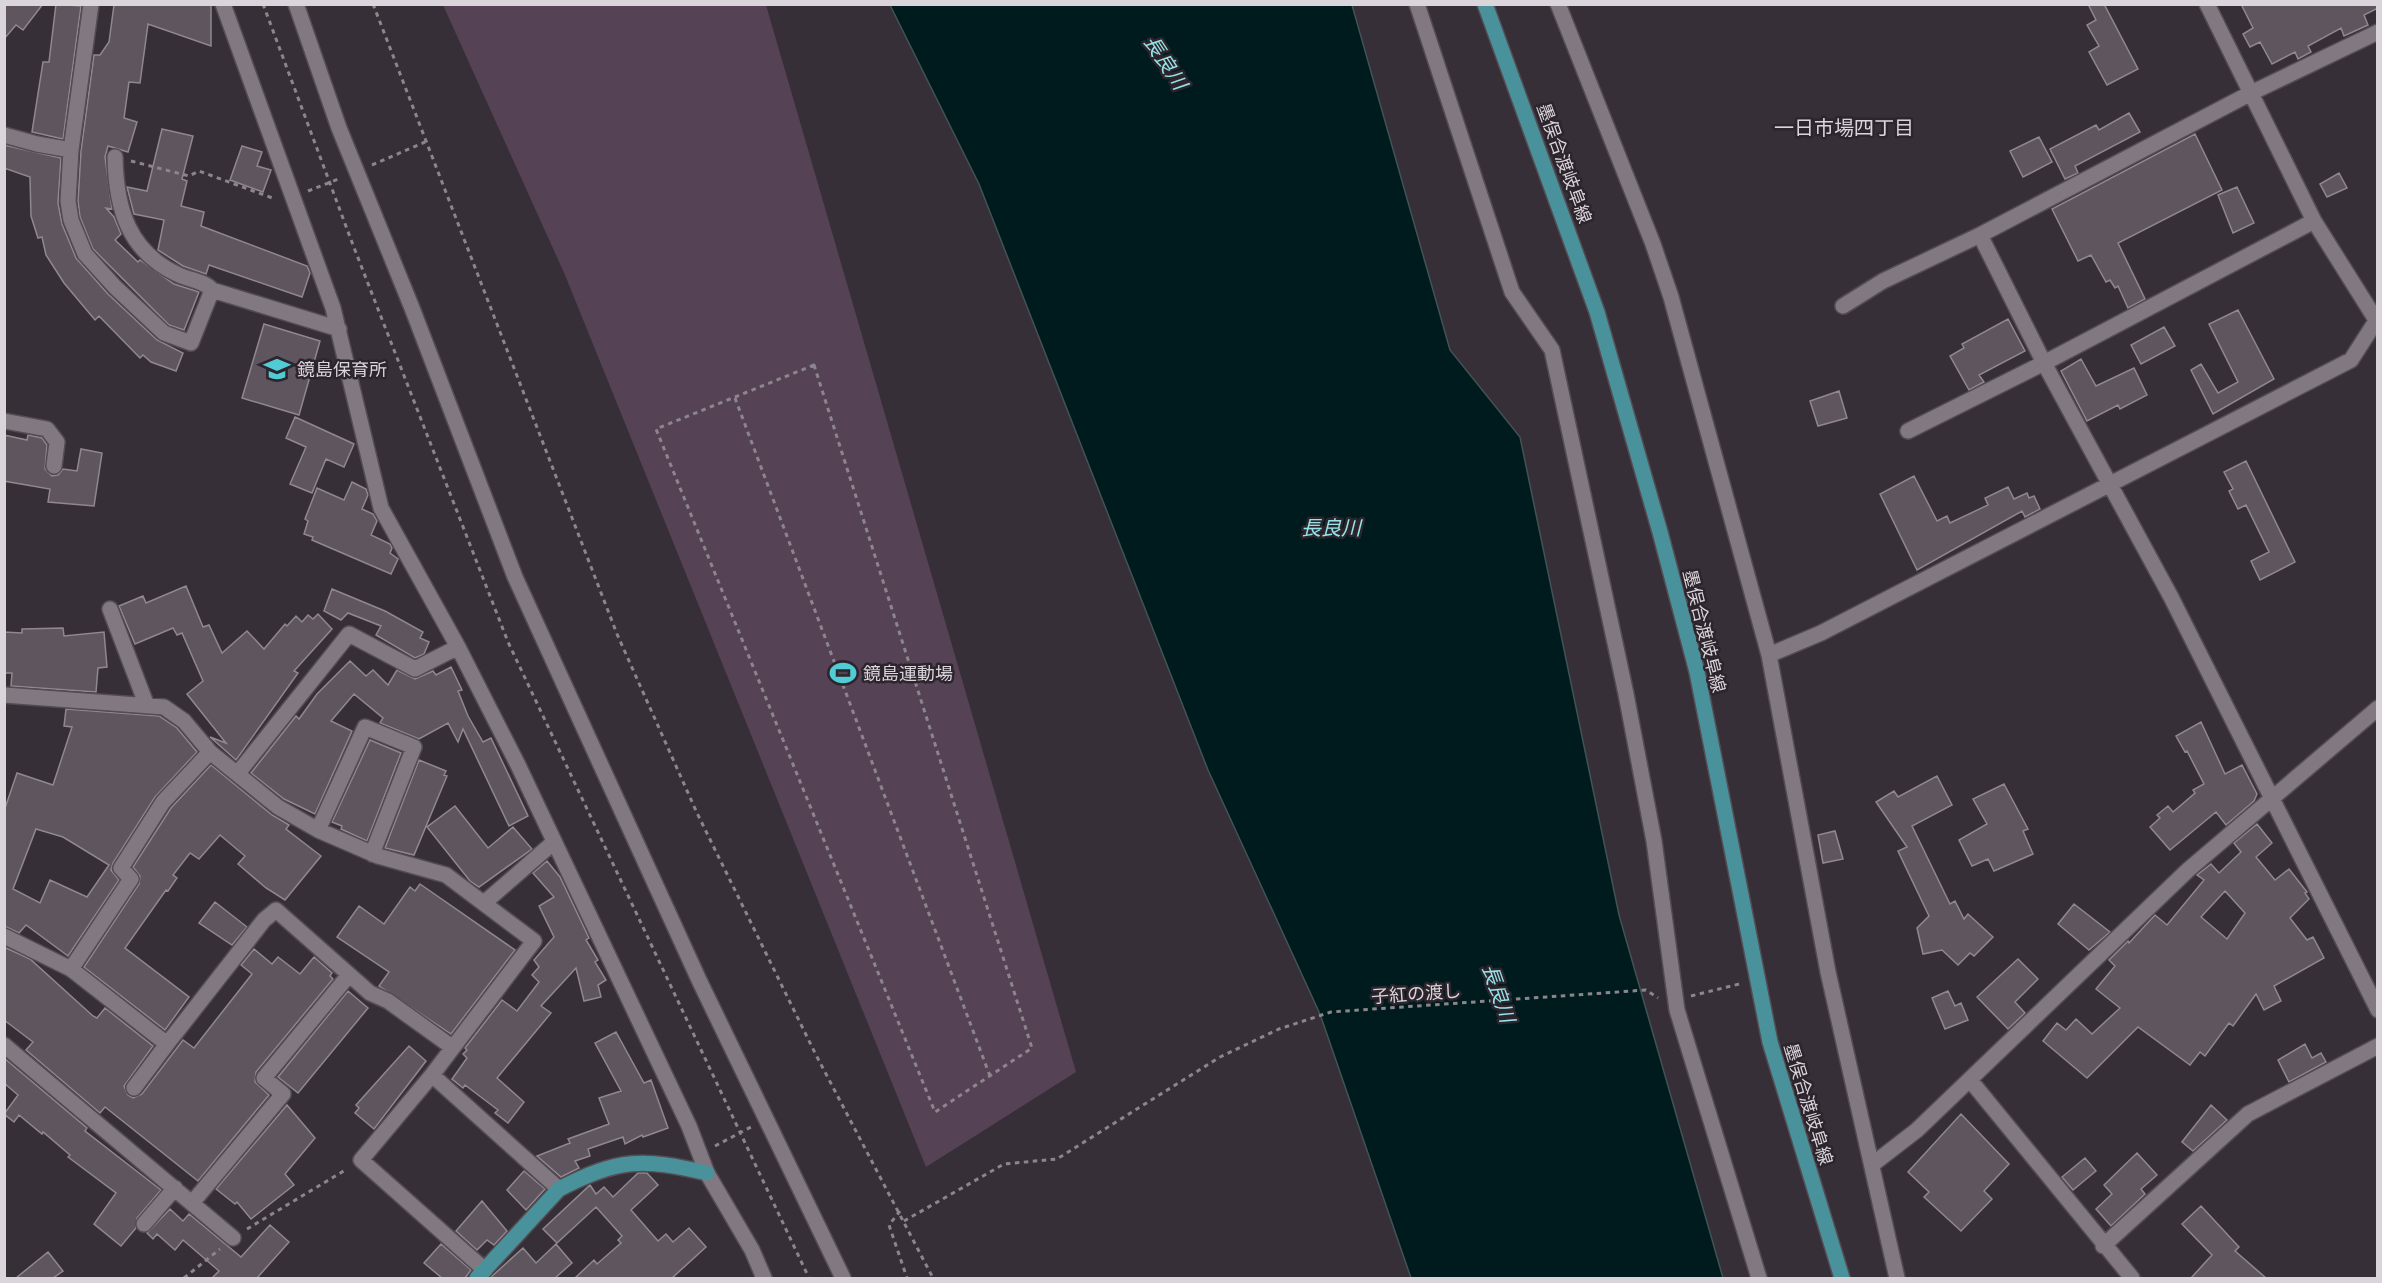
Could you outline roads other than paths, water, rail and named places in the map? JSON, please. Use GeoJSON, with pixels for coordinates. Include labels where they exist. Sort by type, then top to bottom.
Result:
{"type":"FeatureCollection","features":[{"type":"Feature","properties":{"kind":"main road","name":"墨俣合渡岐阜線"},"geometry":{"type":"LineString","coordinates":[[1485,4],[1597,312],[1660,532],[1697,672],[1770,1042],[1842,1278]]}},
{"type":"Feature","properties":{"kind":"main road"},"geometry":{"type":"LineString","coordinates":[[481,1274],[559,1189],[609,1166],[635,1162],[667,1164],[707,1173]]}},
{"type":"Feature","properties":{"kind":"street"},"geometry":{"type":"LineString","coordinates":[[91,4],[71,150],[68,201],[71,220],[86,254],[115,287],[164,333],[191,343],[212,290]]}},
{"type":"Feature","properties":{"kind":"street"},"geometry":{"type":"LineString","coordinates":[[223,4],[339,329],[381,508],[458,647],[554,842],[707,1173],[770,1278]]}},
{"type":"Feature","properties":{"kind":"street"},"geometry":{"type":"LineString","coordinates":[[296,4],[339,128],[515,577],[605,778],[843,1278]]}},
{"type":"Feature","properties":{"kind":"street"},"geometry":{"type":"LineString","coordinates":[[1417,4],[1512,292],[1552,350],[1626,694],[1654,841],[1675,999],[1759,1278]]}},
{"type":"Feature","properties":{"kind":"street"},"geometry":{"type":"LineString","coordinates":[[1558,4],[1653,244],[1671,297],[1769,655],[1828,972],[1897,1278]]}},
{"type":"Feature","properties":{"kind":"street"},"geometry":{"type":"LineString","coordinates":[[1769,655],[1821,633],[2351,360],[2377,322],[2314,221],[2207,4]]}},
{"type":"Feature","properties":{"kind":"street"},"geometry":{"type":"LineString","coordinates":[[1843,306],[1883,281],[1980,235],[2251,93],[2378,32]]}},
{"type":"Feature","properties":{"kind":"street"},"geometry":{"type":"LineString","coordinates":[[4,135],[71,150]]}},
{"type":"Feature","properties":{"kind":"street"},"geometry":{"type":"LineString","coordinates":[[115,157],[115,190],[123,220],[136,241],[157,261],[177,275],[209,286],[212,290],[339,329]]}},
{"type":"Feature","properties":{"kind":"street"},"geometry":{"type":"LineString","coordinates":[[1908,431],[2044,363],[2314,221]]}},
{"type":"Feature","properties":{"kind":"street"},"geometry":{"type":"LineString","coordinates":[[1980,235],[2044,363],[2171,597],[2378,1010]]}},
{"type":"Feature","properties":{"kind":"street"},"geometry":{"type":"LineString","coordinates":[[4,421],[47,429],[57,442],[54,466]]}},
{"type":"Feature","properties":{"kind":"street"},"geometry":{"type":"LineString","coordinates":[[110,609],[147,706]]}},
{"type":"Feature","properties":{"kind":"street"},"geometry":{"type":"LineString","coordinates":[[238,773],[349,634],[415,669],[458,647]]}},
{"type":"Feature","properties":{"kind":"street"},"geometry":{"type":"LineString","coordinates":[[4,695],[164,707],[184,721],[210,752],[278,807],[318,830],[372,854],[446,875],[534,941],[432,1075],[361,1160],[481,1274]]}},
{"type":"Feature","properties":{"kind":"street"},"geometry":{"type":"LineString","coordinates":[[1873,1164],[1917,1130],[2188,870],[2273,800],[2378,708]]}},
{"type":"Feature","properties":{"kind":"street"},"geometry":{"type":"LineString","coordinates":[[318,830],[365,727],[414,747],[372,854]]}},
{"type":"Feature","properties":{"kind":"street"},"geometry":{"type":"LineString","coordinates":[[71,969],[131,879],[121,868],[163,802],[210,752]]}},
{"type":"Feature","properties":{"kind":"street"},"geometry":{"type":"LineString","coordinates":[[484,903],[554,842]]}},
{"type":"Feature","properties":{"kind":"street"},"geometry":{"type":"LineString","coordinates":[[134,1088],[264,920],[276,910],[370,993],[388,1001],[452,1047]]}},
{"type":"Feature","properties":{"kind":"street"},"geometry":{"type":"LineString","coordinates":[[4,936],[71,969],[167,1044]]}},
{"type":"Feature","properties":{"kind":"street"},"geometry":{"type":"LineString","coordinates":[[192,1203],[283,1094],[264,1078],[349,975]]}},
{"type":"Feature","properties":{"kind":"street"},"geometry":{"type":"LineString","coordinates":[[4,1045],[233,1238]]}},
{"type":"Feature","properties":{"kind":"street"},"geometry":{"type":"LineString","coordinates":[[2103,1246],[2248,1114],[2378,1046]]}},
{"type":"Feature","properties":{"kind":"street"},"geometry":{"type":"LineString","coordinates":[[432,1075],[559,1189]]}},
{"type":"Feature","properties":{"kind":"street"},"geometry":{"type":"LineString","coordinates":[[1970,1080],[2103,1246],[2132,1278]]}},
{"type":"Feature","properties":{"kind":"street"},"geometry":{"type":"LineString","coordinates":[[144,1224],[176,1188]]}},
{"type":"Feature","properties":{"kind":"street"},"geometry":{"type":"LineString","coordinates":[[752,1250],[764,1278]]}},
{"type":"Feature","properties":{"kind":"water","name":"長良川"},"geometry":{"type":"Polygon","coordinates":[[[890,5],[1352,5],[1450,350],[1520,437],[1619,915],[1723,1278],[1411,1278],[1320,1014],[1208,770],[979,184],[890,5]]]}},
{"type":"Feature","properties":{"kind":"place","name":"鏡島保育所"},"geometry":{"type":"Point","coordinates":[277,369]}},
{"type":"Feature","properties":{"kind":"place","name":"鏡島運動場"},"geometry":{"type":"Point","coordinates":[843,673]}},
{"type":"Feature","properties":{"kind":"district","name":"一日市場四丁目"},"geometry":{"type":"Point","coordinates":[1844,127]}}]}
